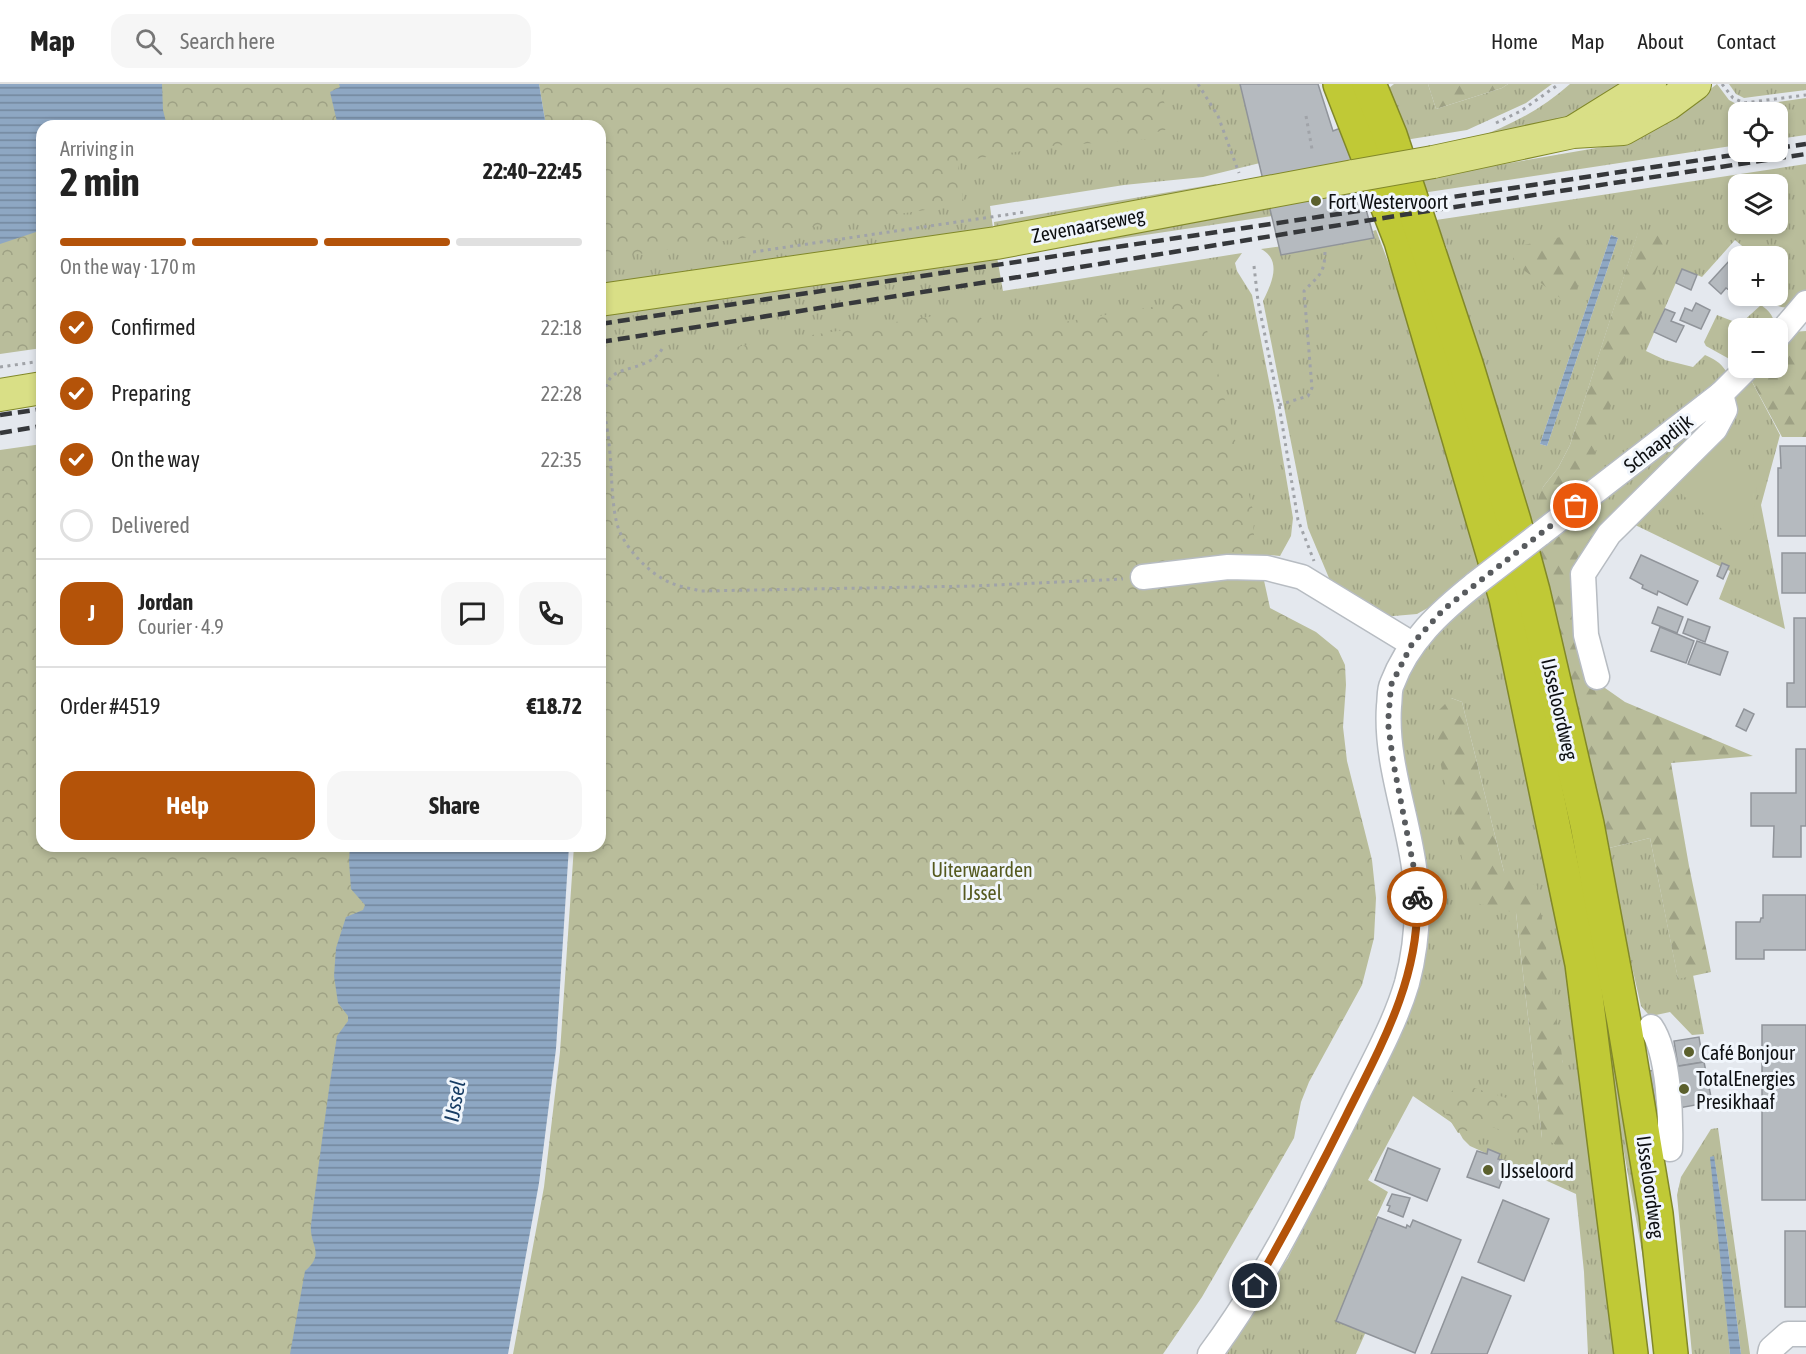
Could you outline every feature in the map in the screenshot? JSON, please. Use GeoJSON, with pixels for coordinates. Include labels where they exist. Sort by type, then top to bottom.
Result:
{"type":"FeatureCollection","features":[{"type":"Feature","properties":{"kind":"highway","name":"IJsseloordweg"},"geometry":{"type":"LineString","coordinates":[[1340,84],[1401,241],[1506,598],[1582,964],[1631,1354]]}},
{"type":"Feature","properties":{"kind":"highway","name":"IJsseloordweg"},"geometry":{"type":"LineString","coordinates":[[1369,84],[1390,135],[1431,257],[1514,521],[1533,591],[1587,824],[1617,984],[1656,1214],[1671,1354]]}},
{"type":"Feature","properties":{"kind":"highway"},"geometry":{"type":"LineString","coordinates":[[1617,984],[1651,1027]]}},
{"type":"Feature","properties":{"kind":"highway"},"geometry":{"type":"LineString","coordinates":[[1656,1214],[1670,1149]]}},
{"type":"Feature","properties":{"kind":"main road","name":"Zevenaarseweg"},"geometry":{"type":"LineString","coordinates":[[1573,132],[1650,84]]}},
{"type":"Feature","properties":{"kind":"main road","name":"Zevenaarseweg"},"geometry":{"type":"LineString","coordinates":[[606,299],[994,230],[1354,176],[1433,162],[1573,132],[1623,129],[1668,104],[1695,84]]}},
{"type":"Feature","properties":{"kind":"main road"},"geometry":{"type":"LineString","coordinates":[[0,395],[36,389]]}},
{"type":"Feature","properties":{"kind":"street","name":"Zevenaarseweg"},"geometry":{"type":"LineString","coordinates":[[1573,132],[1606,121],[1636,106],[1670,84]]}},
{"type":"Feature","properties":{"kind":"street"},"geometry":{"type":"LineString","coordinates":[[1788,324],[1806,303]]}},
{"type":"Feature","properties":{"kind":"street","name":"Schaapdijk"},"geometry":{"type":"LineString","coordinates":[[1210,1354],[1255,1286],[1307,1194],[1374,1059],[1407,983],[1416,930],[1415,874],[1388,723],[1391,685],[1412,644],[1444,609],[1721,394],[1737,378]]}},
{"type":"Feature","properties":{"kind":"street","name":"Schaapdijk"},"geometry":{"type":"LineString","coordinates":[[1597,677],[1586,635],[1583,574],[1609,534],[1715,429],[1725,410],[1721,394]]}},
{"type":"Feature","properties":{"kind":"street"},"geometry":{"type":"LineString","coordinates":[[1143,577],[1228,567],[1267,568],[1302,577],[1412,644]]}},
{"type":"Feature","properties":{"kind":"street"},"geometry":{"type":"LineString","coordinates":[[1651,1027],[1658,1037],[1666,1080],[1670,1149]]}},
{"type":"Feature","properties":{"kind":"street"},"geometry":{"type":"LineString","coordinates":[[1770,1354],[1771,1350],[1788,1334],[1806,1334]]}},
{"type":"Feature","properties":{"kind":"path"},"geometry":{"type":"LineString","coordinates":[[1198,84],[1218,116],[1240,174]]}},
{"type":"Feature","properties":{"kind":"path"},"geometry":{"type":"LineString","coordinates":[[1490,125],[1521,111],[1559,84]]}},
{"type":"Feature","properties":{"kind":"path"},"geometry":{"type":"LineString","coordinates":[[1722,84],[1733,98],[1744,103],[1806,95]]}},
{"type":"Feature","properties":{"kind":"path"},"geometry":{"type":"LineString","coordinates":[[1306,116],[1312,149]]}},
{"type":"Feature","properties":{"kind":"path"},"geometry":{"type":"LineString","coordinates":[[751,252],[994,230]]}},
{"type":"Feature","properties":{"kind":"path"},"geometry":{"type":"LineString","coordinates":[[1280,405],[1308,396],[1312,388],[1304,291],[1316,281],[1322,271],[1325,249]]}},
{"type":"Feature","properties":{"kind":"path"},"geometry":{"type":"LineString","coordinates":[[1254,266],[1258,300],[1280,405],[1298,520],[1314,562]]}},
{"type":"Feature","properties":{"kind":"path"},"geometry":{"type":"LineString","coordinates":[[606,389],[612,375],[657,358],[662,349]]}},
{"type":"Feature","properties":{"kind":"path"},"geometry":{"type":"LineString","coordinates":[[0,367],[36,362]]}},
{"type":"Feature","properties":{"kind":"path"},"geometry":{"type":"LineString","coordinates":[[606,421],[619,530],[640,563],[668,582],[700,591],[1078,582],[1143,577]]}},
{"type":"Feature","properties":{"kind":"green space"},"geometry":{"type":"Polygon","coordinates":[[[0,84],[358,84],[362,120],[36,120],[36,349],[0,354],[0,84]]]}},
{"type":"Feature","properties":{"kind":"green space"},"geometry":{"type":"Polygon","coordinates":[[[539,84],[1240,84],[1260,163],[1203,177],[1124,185],[990,206],[996,251],[1367,188],[1372,201],[997,257],[1003,291],[1242,253],[1235,263],[1237,271],[1252,295],[1293,518],[1291,536],[1280,556],[1269,555],[1230,562],[606,422],[606,120],[591,120],[539,84]]]}},
{"type":"Feature","properties":{"kind":"green space"},"geometry":{"type":"Polygon","coordinates":[[[539,84],[1159,84],[1170,123],[1165,130],[1153,133],[1153,139],[1050,146],[958,162],[964,204],[606,259],[606,120],[545,120],[539,84]]]}},
{"type":"Feature","properties":{"kind":"green space"},"geometry":{"type":"Polygon","coordinates":[[[1394,84],[1428,84],[1436,109],[1502,88],[1508,84],[1552,84],[1526,103],[1467,130],[1405,140],[1389,88],[1394,84]]]}},
{"type":"Feature","properties":{"kind":"green space"},"geometry":{"type":"Polygon","coordinates":[[[1428,84],[1508,84],[1502,88],[1436,109],[1428,84]]]}},
{"type":"Feature","properties":{"kind":"green space"},"geometry":{"type":"Polygon","coordinates":[[[1570,84],[1638,84],[1570,118],[1476,138],[1526,116],[1570,84]]]}},
{"type":"Feature","properties":{"kind":"green space"},"geometry":{"type":"Polygon","coordinates":[[[1717,84],[1733,102],[1728,102],[1728,147],[1422,193],[1417,179],[1602,147],[1662,120],[1717,84]]]}},
{"type":"Feature","properties":{"kind":"green space"},"geometry":{"type":"Polygon","coordinates":[[[1729,84],[1806,84],[1806,90],[1744,98],[1736,94],[1729,84]]]}},
{"type":"Feature","properties":{"kind":"green space"},"geometry":{"type":"Polygon","coordinates":[[[1806,98],[1806,135],[1788,138],[1788,102],[1778,102],[1806,98]]]}},
{"type":"Feature","properties":{"kind":"green space"},"geometry":{"type":"Polygon","coordinates":[[[1806,164],[1806,290],[1793,304],[1789,306],[1785,307],[1778,306],[1788,306],[1788,246],[1742,246],[1735,240],[1702,277],[1682,269],[1646,351],[1665,360],[1693,367],[1705,355],[1717,361],[1724,368],[1726,371],[1724,380],[1580,497],[1638,233],[1570,445],[1558,468],[1543,487],[1534,532],[1440,251],[1447,249],[1436,220],[1728,176],[1728,234],[1788,234],[1788,174],[1740,174],[1806,164]],[[1611,235],[1540,444],[1547,446],[1618,238],[1611,235]]]}},
{"type":"Feature","properties":{"kind":"green space"},"geometry":{"type":"Polygon","coordinates":[[[1216,184],[1218,187],[995,235],[994,222],[1216,184]]]}},
{"type":"Feature","properties":{"kind":"green space"},"geometry":{"type":"Polygon","coordinates":[[[1376,230],[1424,356],[1484,563],[1444,599],[1417,614],[1382,617],[1341,594],[1329,578],[1308,528],[1263,301],[1272,280],[1272,260],[1261,249],[1374,234],[1373,231],[1376,230]]]}},
{"type":"Feature","properties":{"kind":"green space"},"geometry":{"type":"Polygon","coordinates":[[[1638,232],[1669,233],[1580,497],[1534,532],[1531,518],[1543,487],[1558,468],[1570,445],[1638,232]]]}},
{"type":"Feature","properties":{"kind":"green space"},"geometry":{"type":"Polygon","coordinates":[[[1574,234],[1586,240],[1587,256],[1580,282],[1567,303],[1513,262],[1513,255],[1524,245],[1574,234]]]}},
{"type":"Feature","properties":{"kind":"green space","name":"Uiterwaarden IJssel"},"geometry":{"type":"Polygon","coordinates":[[[1187,301],[1195,305],[1205,322],[1255,518],[1253,530],[1270,608],[1316,632],[1338,650],[1345,665],[1343,727],[1347,761],[1372,860],[1376,898],[1374,938],[1362,985],[1309,1082],[1301,1102],[1294,1138],[1202,1297],[1163,1354],[513,1354],[544,1187],[560,1052],[574,852],[606,852],[606,367],[979,309],[982,321],[1001,329],[1064,322],[1187,301]]]}},
{"type":"Feature","properties":{"kind":"green space"},"geometry":{"type":"Polygon","coordinates":[[[1762,306],[1773,318],[1747,318],[1762,306]]]}},
{"type":"Feature","properties":{"kind":"green space"},"geometry":{"type":"Polygon","coordinates":[[[1717,315],[1728,319],[1728,358],[1706,346],[1704,342],[1717,315]]]}},
{"type":"Feature","properties":{"kind":"green space"},"geometry":{"type":"Polygon","coordinates":[[[1806,331],[1806,437],[1782,437],[1750,378],[1788,378],[1788,336],[1792,332],[1806,331]]]}},
{"type":"Feature","properties":{"kind":"green space"},"geometry":{"type":"Polygon","coordinates":[[[1747,378],[1750,378],[1780,435],[1761,505],[1785,629],[1719,599],[1730,571],[1629,522],[1732,410],[1737,387],[1747,378]]]}},
{"type":"Feature","properties":{"kind":"green space"},"geometry":{"type":"Polygon","coordinates":[[[1713,414],[1614,522],[1590,502],[1713,414]]]}},
{"type":"Feature","properties":{"kind":"green space"},"geometry":{"type":"Polygon","coordinates":[[[36,445],[36,852],[364,852],[376,897],[309,1354],[0,1354],[0,450],[36,445]]]}},
{"type":"Feature","properties":{"kind":"green space"},"geometry":{"type":"Polygon","coordinates":[[[1723,455],[1757,487],[1753,514],[1755,524],[1737,542],[1678,491],[1723,455]]]}},
{"type":"Feature","properties":{"kind":"green space"},"geometry":{"type":"Polygon","coordinates":[[[1590,502],[1605,509],[1614,522],[1583,560],[1595,681],[1625,702],[1753,756],[1671,763],[1711,972],[1678,979],[1650,838],[1605,849],[1531,551],[1590,502]]]}},
{"type":"Feature","properties":{"kind":"green space"},"geometry":{"type":"Polygon","coordinates":[[[1495,582],[1553,852],[1609,1246],[1614,1354],[1588,1354],[1584,1272],[1576,1194],[1470,1146],[1455,1125],[1413,1096],[1368,1180],[1388,1192],[1376,1218],[1409,1235],[1356,1354],[1227,1354],[1246,1316],[1288,1258],[1371,1090],[1423,944],[1396,741],[1399,691],[1422,640],[1495,582]],[[1451,698],[1516,913],[1542,1138],[1563,1063],[1504,872],[1462,702],[1451,698]]]}},
{"type":"Feature","properties":{"kind":"green space"},"geometry":{"type":"Polygon","coordinates":[[[1451,698],[1462,702],[1504,872],[1537,886],[1563,1063],[1571,1152],[1542,1138],[1516,913],[1472,902],[1434,735],[1439,710],[1451,698]]]}},
{"type":"Feature","properties":{"kind":"green space"},"geometry":{"type":"Polygon","coordinates":[[[1650,838],[1678,978],[1693,975],[1704,1034],[1692,1035],[1670,1012],[1656,1015],[1654,1021],[1641,1006],[1605,849],[1650,838]]]}},
{"type":"Feature","properties":{"kind":"green space"},"geometry":{"type":"Polygon","coordinates":[[[1611,999],[1658,1347],[1600,1000],[1611,999]]]}},
{"type":"Feature","properties":{"kind":"green space"},"geometry":{"type":"Polygon","coordinates":[[[1458,1083],[1513,1100],[1529,1101],[1533,1135],[1526,1139],[1484,1124],[1479,1128],[1458,1133],[1441,1106],[1458,1083]]]}},
{"type":"Feature","properties":{"kind":"green space"},"geometry":{"type":"Polygon","coordinates":[[[1718,1128],[1750,1354],[1741,1354],[1714,1157],[1730,1354],[1692,1354],[1677,1195],[1681,1177],[1711,1129],[1718,1128]]]}},
{"type":"Feature","properties":{"kind":"water"},"geometry":{"type":"Polygon","coordinates":[[[0,84],[162,84],[166,120],[36,120],[36,232],[0,244],[0,84]]]}},
{"type":"Feature","properties":{"kind":"water"},"geometry":{"type":"Polygon","coordinates":[[[339,84],[539,84],[545,120],[337,120],[330,92],[340,87],[339,84]]]}},
{"type":"Feature","properties":{"kind":"water"},"geometry":{"type":"Polygon","coordinates":[[[1611,235],[1618,238],[1547,446],[1540,444],[1611,235]]]}},
{"type":"Feature","properties":{"kind":"water","name":"IJssel"},"geometry":{"type":"Polygon","coordinates":[[[350,852],[569,852],[556,1049],[539,1183],[508,1354],[290,1354],[305,1271],[315,1259],[316,1254],[311,1225],[326,1107],[337,1036],[348,1021],[348,1016],[338,1003],[334,976],[336,948],[346,917],[363,910],[365,905],[351,889],[350,852]]]}},
{"type":"Feature","properties":{"kind":"water"},"geometry":{"type":"Polygon","coordinates":[[[1714,1156],[1741,1354],[1730,1354],[1710,1157],[1714,1156]]]}},
{"type":"Feature","properties":{"kind":"building","name":"Fort Westervoort"},"geometry":{"type":"Polygon","coordinates":[[[1240,84],[1318,84],[1333,131],[1343,127],[1374,238],[1281,255],[1240,84]]]}},
{"type":"Feature","properties":{"kind":"building"},"geometry":{"type":"Polygon","coordinates":[[[1728,262],[1728,289],[1726,288],[1721,294],[1709,283],[1728,262]]]}},
{"type":"Feature","properties":{"kind":"building"},"geometry":{"type":"Polygon","coordinates":[[[1682,269],[1697,275],[1691,290],[1676,283],[1682,269]]]}},
{"type":"Feature","properties":{"kind":"building"},"geometry":{"type":"Polygon","coordinates":[[[1696,303],[1710,310],[1701,329],[1680,320],[1685,308],[1692,311],[1696,303]]]}},
{"type":"Feature","properties":{"kind":"building"},"geometry":{"type":"Polygon","coordinates":[[[1665,309],[1675,313],[1671,321],[1684,326],[1676,342],[1654,332],[1665,309]]]}},
{"type":"Feature","properties":{"kind":"building"},"geometry":{"type":"Polygon","coordinates":[[[1780,446],[1806,446],[1806,536],[1778,536],[1780,446]]]}},
{"type":"Feature","properties":{"kind":"building"},"geometry":{"type":"Polygon","coordinates":[[[1782,553],[1806,553],[1806,593],[1782,593],[1782,553]]]}},
{"type":"Feature","properties":{"kind":"building"},"geometry":{"type":"Polygon","coordinates":[[[1641,555],[1698,581],[1687,605],[1658,591],[1657,595],[1642,588],[1643,585],[1630,578],[1641,555]]]}},
{"type":"Feature","properties":{"kind":"building"},"geometry":{"type":"Polygon","coordinates":[[[1722,563],[1729,566],[1723,579],[1717,576],[1722,563]]]}},
{"type":"Feature","properties":{"kind":"building"},"geometry":{"type":"Polygon","coordinates":[[[1658,607],[1683,617],[1677,633],[1652,623],[1658,607]]]}},
{"type":"Feature","properties":{"kind":"building"},"geometry":{"type":"Polygon","coordinates":[[[1794,618],[1806,618],[1806,707],[1787,707],[1787,683],[1794,683],[1794,618]]]}},
{"type":"Feature","properties":{"kind":"building"},"geometry":{"type":"Polygon","coordinates":[[[1688,619],[1710,627],[1705,642],[1683,633],[1688,619]]]}},
{"type":"Feature","properties":{"kind":"building"},"geometry":{"type":"Polygon","coordinates":[[[1660,627],[1694,641],[1686,663],[1651,651],[1660,627]]]}},
{"type":"Feature","properties":{"kind":"building"},"geometry":{"type":"Polygon","coordinates":[[[1697,641],[1728,652],[1720,675],[1688,664],[1697,641]]]}},
{"type":"Feature","properties":{"kind":"building"},"geometry":{"type":"Polygon","coordinates":[[[1744,709],[1754,714],[1746,731],[1736,726],[1744,709]]]}},
{"type":"Feature","properties":{"kind":"building"},"geometry":{"type":"Polygon","coordinates":[[[1796,749],[1806,749],[1806,826],[1801,826],[1801,857],[1773,857],[1774,826],[1751,826],[1751,793],[1796,793],[1796,749]]]}},
{"type":"Feature","properties":{"kind":"building"},"geometry":{"type":"Polygon","coordinates":[[[1763,895],[1806,895],[1806,950],[1764,950],[1764,959],[1736,959],[1736,922],[1760,922],[1763,918],[1763,895]]]}},
{"type":"Feature","properties":{"kind":"building"},"geometry":{"type":"Polygon","coordinates":[[[1762,1025],[1806,1025],[1806,1200],[1762,1200],[1762,1025]]]}},
{"type":"Feature","properties":{"kind":"building"},"geometry":{"type":"Polygon","coordinates":[[[1699,1037],[1703,1062],[1678,1066],[1674,1041],[1699,1037]]]}},
{"type":"Feature","properties":{"kind":"building"},"geometry":{"type":"Polygon","coordinates":[[[1704,1062],[1712,1102],[1657,1112],[1649,1071],[1704,1062]]]}},
{"type":"Feature","properties":{"kind":"building"},"geometry":{"type":"Polygon","coordinates":[[[1388,1148],[1440,1169],[1427,1201],[1375,1180],[1388,1148]]]}},
{"type":"Feature","properties":{"kind":"building"},"geometry":{"type":"Polygon","coordinates":[[[1488,1149],[1500,1154],[1498,1159],[1509,1162],[1499,1188],[1467,1177],[1477,1151],[1487,1154],[1488,1149]]]}},
{"type":"Feature","properties":{"kind":"building"},"geometry":{"type":"Polygon","coordinates":[[[1392,1194],[1410,1198],[1403,1217],[1388,1211],[1390,1206],[1387,1205],[1392,1194]]]}},
{"type":"Feature","properties":{"kind":"building"},"geometry":{"type":"Polygon","coordinates":[[[1503,1200],[1549,1219],[1524,1281],[1478,1262],[1503,1200]]]}},
{"type":"Feature","properties":{"kind":"building"},"geometry":{"type":"Polygon","coordinates":[[[1378,1217],[1406,1228],[1407,1225],[1410,1227],[1413,1220],[1461,1240],[1415,1353],[1336,1321],[1378,1217]]]}},
{"type":"Feature","properties":{"kind":"building"},"geometry":{"type":"Polygon","coordinates":[[[1785,1231],[1806,1231],[1806,1307],[1785,1307],[1785,1231]]]}},
{"type":"Feature","properties":{"kind":"building"},"geometry":{"type":"Polygon","coordinates":[[[1462,1277],[1511,1296],[1487,1354],[1431,1354],[1462,1277]]]}},
{"type":"Feature","properties":{"kind":"railway"},"geometry":{"type":"LineString","coordinates":[[1788,147],[1806,144]]}},
{"type":"Feature","properties":{"kind":"railway"},"geometry":{"type":"LineString","coordinates":[[606,341],[1408,214],[1806,154]]}},
{"type":"Feature","properties":{"kind":"railway"},"geometry":{"type":"LineString","coordinates":[[606,323],[1728,156]]}},
{"type":"Feature","properties":{"kind":"railway"},"geometry":{"type":"LineString","coordinates":[[0,415],[36,410]]}},
{"type":"Feature","properties":{"kind":"railway"},"geometry":{"type":"LineString","coordinates":[[0,433],[36,427]]}},
{"type":"Feature","properties":{"kind":"way so far"},"geometry":{"type":"LineString","coordinates":[[1417,897],[1415,874],[1388,723],[1391,685],[1412,644],[1444,609],[1576,506]]}},
{"type":"Feature","properties":{"kind":"place","name":"Fort Westervoort"},"geometry":{"type":"Point","coordinates":[1316,201]}},
{"type":"Feature","properties":{"kind":"place","name":"Café Bonjour"},"geometry":{"type":"Point","coordinates":[1689,1052]}},
{"type":"Feature","properties":{"kind":"place","name":"TotalEnergies Presikhaaf"},"geometry":{"type":"Point","coordinates":[1684,1089]}},
{"type":"Feature","properties":{"kind":"place","name":"IJsseloord"},"geometry":{"type":"Point","coordinates":[1488,1170]}},
{"type":"Feature","properties":{"kind":"route"},"geometry":{"type":"LineString","coordinates":[[1255,1286],[1307,1194],[1365,1078],[1400,1001],[1407,983],[1413,954],[1417,897]]}}]}
